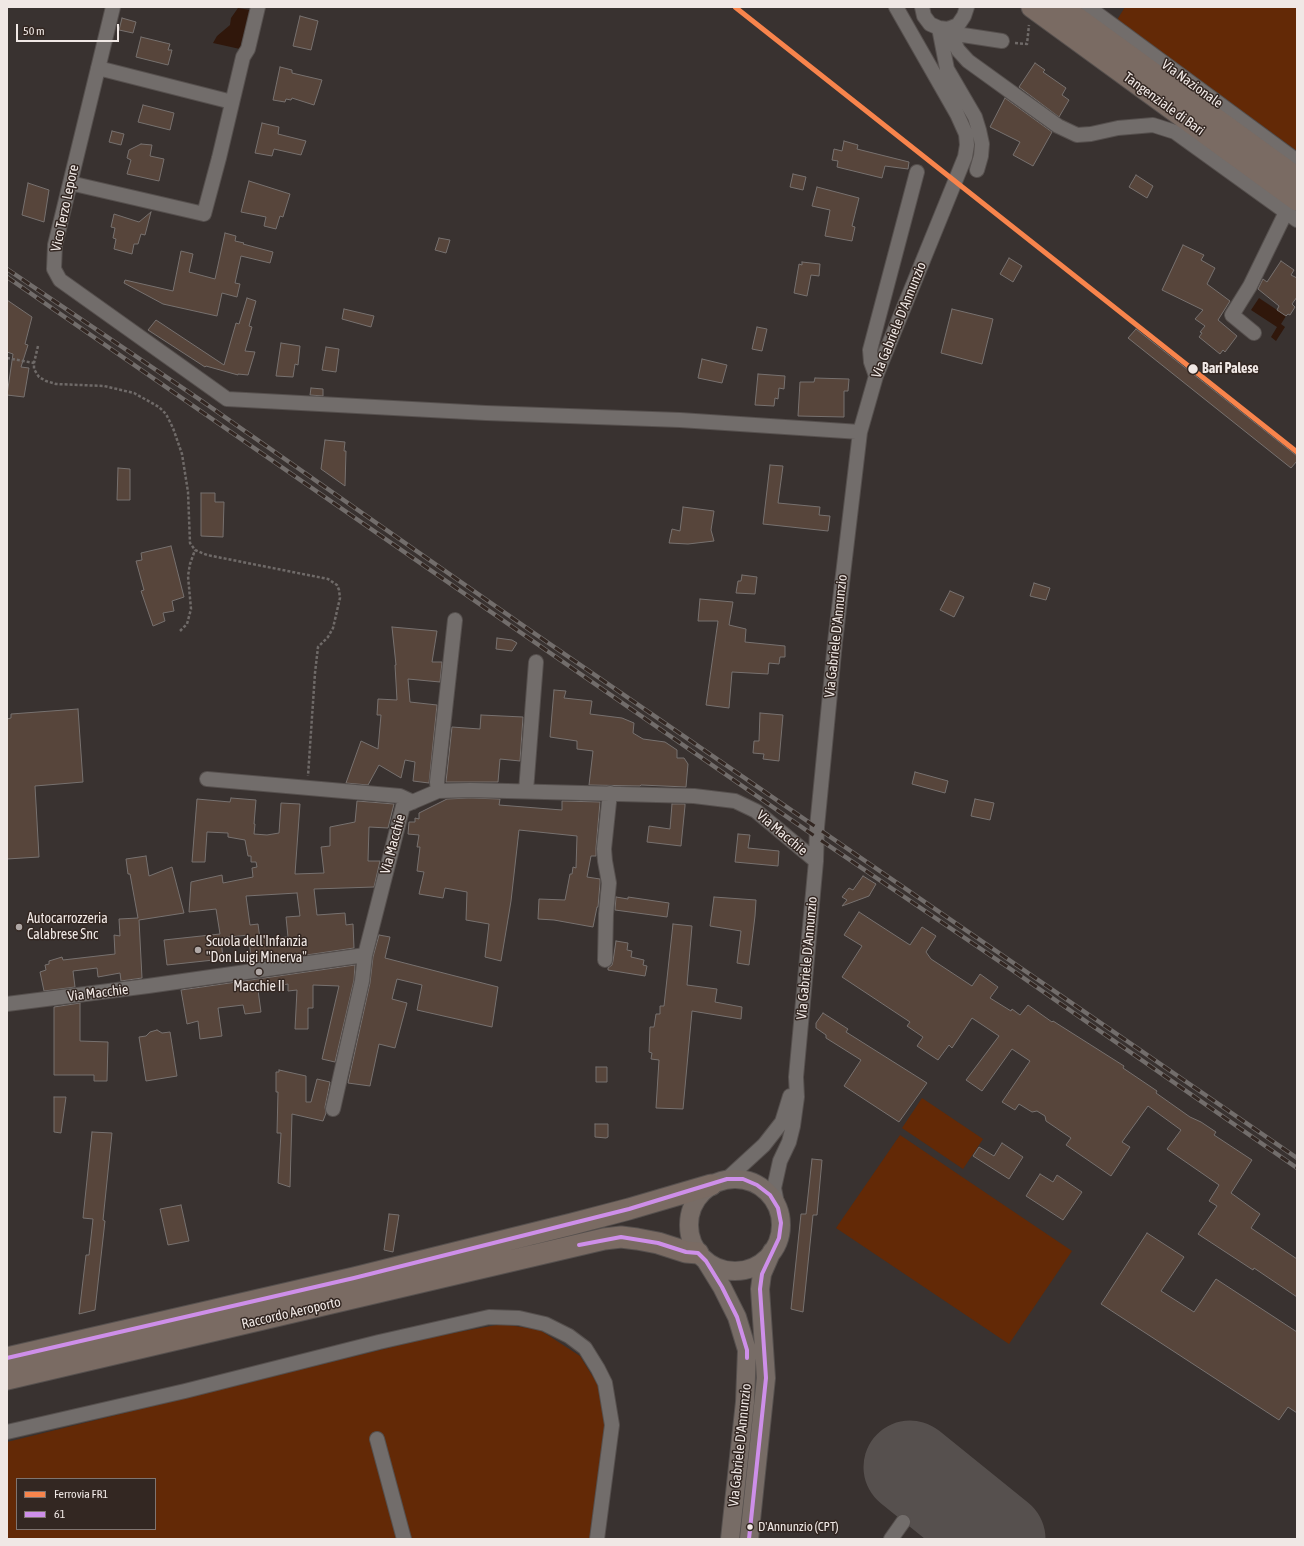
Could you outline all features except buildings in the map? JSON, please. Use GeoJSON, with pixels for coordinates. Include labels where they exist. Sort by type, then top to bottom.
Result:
{"type":"FeatureCollection","features":[{"type":"Feature","properties":{"kind":"highway","name":"Tangenziale di Bari"},"geometry":{"type":"LineString","coordinates":[[1032,7],[1293,211]]}},
{"type":"Feature","properties":{"kind":"highway","name":"Tangenziale di Bari"},"geometry":{"type":"LineString","coordinates":[[1062,7],[1297,178]]}},
{"type":"Feature","properties":{"kind":"highway","name":"Raccordo Aeroporto"},"geometry":{"type":"LineString","coordinates":[[7,1358],[354,1278],[572,1224],[719,1182]]}},
{"type":"Feature","properties":{"kind":"highway","name":"Raccordo Aeroporto"},"geometry":{"type":"LineString","coordinates":[[7,1379],[576,1245],[621,1237],[658,1243],[702,1257]]}},
{"type":"Feature","properties":{"kind":"main road"},"geometry":{"type":"LineString","coordinates":[[743,1179],[758,1185],[770,1195],[778,1208],[781,1223],[779,1238],[772,1251],[762,1262],[748,1269],[734,1271],[719,1268],[702,1257],[690,1237],[689,1219],[694,1202],[702,1192],[719,1182],[743,1179]]}},
{"type":"Feature","properties":{"kind":"main road","name":"Via Gabriele D'Annunzio"},"geometry":{"type":"LineString","coordinates":[[748,1539],[766,1378],[760,1289],[762,1274],[772,1251]]}},
{"type":"Feature","properties":{"kind":"main road","name":"Via Gabriele D'Annunzio"},"geometry":{"type":"LineString","coordinates":[[702,1257],[722,1287],[737,1316],[747,1350],[746,1402],[730,1539]]}},
{"type":"Feature","properties":{"kind":"street","name":"Vico Terzo Lepore"},"geometry":{"type":"LineString","coordinates":[[113,7],[55,245],[54,268],[60,280],[227,399],[680,420],[860,432]]}},
{"type":"Feature","properties":{"kind":"street"},"geometry":{"type":"LineString","coordinates":[[70,183],[204,214],[243,57],[248,49],[258,7]]}},
{"type":"Feature","properties":{"kind":"street","name":"Via Gabriele D'Annunzio"},"geometry":{"type":"LineString","coordinates":[[796,1077],[816,861],[816,828],[860,432],[876,376],[943,209],[966,157],[966,134],[957,114],[896,7]]}},
{"type":"Feature","properties":{"kind":"street"},"geometry":{"type":"LineString","coordinates":[[922,7],[924,16],[930,24],[946,30],[1002,41]]}},
{"type":"Feature","properties":{"kind":"street"},"geometry":{"type":"LineString","coordinates":[[946,30],[958,25],[964,16],[967,7]]}},
{"type":"Feature","properties":{"kind":"street","name":"Via Nazionale"},"geometry":{"type":"LineString","coordinates":[[1088,7],[1297,161]]}},
{"type":"Feature","properties":{"kind":"street"},"geometry":{"type":"LineString","coordinates":[[946,30],[947,69],[975,117],[979,130],[982,144],[981,156],[976,170]]}},
{"type":"Feature","properties":{"kind":"street"},"geometry":{"type":"LineString","coordinates":[[946,30],[958,50],[968,61],[1058,126],[1077,135],[1091,134],[1118,128],[1153,125],[1175,132],[1293,211],[1232,315],[1254,333]]}},
{"type":"Feature","properties":{"kind":"street"},"geometry":{"type":"LineString","coordinates":[[98,68],[232,102]]}},
{"type":"Feature","properties":{"kind":"street"},"geometry":{"type":"LineString","coordinates":[[876,376],[871,362],[870,350],[917,172]]}},
{"type":"Feature","properties":{"kind":"street"},"geometry":{"type":"LineString","coordinates":[[438,791],[437,782],[455,620]]}},
{"type":"Feature","properties":{"kind":"street"},"geometry":{"type":"LineString","coordinates":[[526,791],[536,662]]}},
{"type":"Feature","properties":{"kind":"street"},"geometry":{"type":"LineString","coordinates":[[207,779],[400,796],[413,802]]}},
{"type":"Feature","properties":{"kind":"street","name":"Via Macchie"},"geometry":{"type":"LineString","coordinates":[[7,1004],[148,986],[365,955],[403,806],[438,791],[470,790],[610,793],[694,796],[735,801],[756,810],[816,861]]}},
{"type":"Feature","properties":{"kind":"street"},"geometry":{"type":"LineString","coordinates":[[605,960],[606,914],[609,883],[604,849],[610,793]]}},
{"type":"Feature","properties":{"kind":"street"},"geometry":{"type":"LineString","coordinates":[[333,1108],[362,981],[365,955]]}},
{"type":"Feature","properties":{"kind":"street"},"geometry":{"type":"LineString","coordinates":[[719,1182],[764,1146],[782,1122],[796,1077]]}},
{"type":"Feature","properties":{"kind":"street"},"geometry":{"type":"LineString","coordinates":[[778,1208],[774,1188],[780,1161],[789,1142],[793,1126],[797,1097],[796,1077]]}},
{"type":"Feature","properties":{"kind":"street"},"geometry":{"type":"LineString","coordinates":[[7,1432],[185,1391],[379,1342],[489,1317],[519,1318],[545,1324],[569,1336],[585,1348],[598,1368],[605,1383],[612,1425],[597,1539]]}},
{"type":"Feature","properties":{"kind":"street"},"geometry":{"type":"LineString","coordinates":[[377,1439],[404,1539]]}},
{"type":"Feature","properties":{"kind":"street"},"geometry":{"type":"LineString","coordinates":[[891,1539],[903,1522]]}},
{"type":"Feature","properties":{"kind":"path"},"geometry":{"type":"LineString","coordinates":[[38,346],[34,369],[38,377],[51,384],[104,386],[134,393],[159,407],[166,414],[174,428],[182,454],[188,492],[190,543],[195,550],[207,555],[328,579],[337,584],[340,590],[340,598],[333,628],[328,637],[318,647],[307,788]]}},
{"type":"Feature","properties":{"kind":"path"},"geometry":{"type":"LineString","coordinates":[[7,358],[34,364]]}},
{"type":"Feature","properties":{"kind":"path"},"geometry":{"type":"LineString","coordinates":[[180,631],[187,624],[191,609],[188,576],[195,550]]}},
{"type":"Feature","properties":{"kind":"shaded area"},"geometry":{"type":"Polygon","coordinates":[[[1125,7],[1297,7],[1297,151],[1117,20],[1125,7]]]}},
{"type":"Feature","properties":{"kind":"shaded area"},"geometry":{"type":"Polygon","coordinates":[[[238,8],[250,10],[240,49],[213,43],[217,36],[230,25],[231,18],[238,8]]]}},
{"type":"Feature","properties":{"kind":"shaded area"},"geometry":{"type":"Polygon","coordinates":[[[1259,298],[1286,316],[1281,324],[1285,327],[1276,341],[1271,337],[1277,327],[1251,310],[1259,298]]]}},
{"type":"Feature","properties":{"kind":"shaded area"},"geometry":{"type":"Polygon","coordinates":[[[922,1098],[983,1139],[963,1169],[902,1128],[922,1098]]]}},
{"type":"Feature","properties":{"kind":"shaded area"},"geometry":{"type":"Polygon","coordinates":[[[900,1135],[1072,1251],[1009,1344],[836,1228],[900,1135]]]}},
{"type":"Feature","properties":{"kind":"shaded area"},"geometry":{"type":"Polygon","coordinates":[[[502,1324],[540,1330],[580,1356],[598,1385],[605,1427],[590,1539],[7,1539],[7,1442],[437,1336],[502,1324]]]}},
{"type":"Feature","properties":{"kind":"runway"},"geometry":{"type":"LineString","coordinates":[[910,1467],[999,1539]]}},
{"type":"Feature","properties":{"kind":"railway"},"geometry":{"type":"LineString","coordinates":[[7,269],[199,399],[531,631],[1297,1158]]}},
{"type":"Feature","properties":{"kind":"railway"},"geometry":{"type":"LineString","coordinates":[[7,277],[1297,1168]]}},
{"type":"Feature","properties":{"kind":"rail line","name":"FR1"},"geometry":{"type":"LineString","coordinates":[[735,7],[1297,452]]}},
{"type":"Feature","properties":{"kind":"transit line","name":"61"},"geometry":{"type":"LineString","coordinates":[[7,1358],[354,1278],[629,1209],[727,1179],[743,1179],[757,1185],[770,1195],[778,1208],[781,1223],[779,1238],[762,1274],[760,1289],[766,1378],[749,1539]]}},
{"type":"Feature","properties":{"kind":"transit line","name":"61"},"geometry":{"type":"LineString","coordinates":[[579,1245],[621,1237],[658,1243],[686,1252],[698,1253],[706,1261],[722,1287],[737,1317],[747,1350],[747,1358]]}},
{"type":"Feature","properties":{"kind":"place","name":"Bari Palese"},"geometry":{"type":"Point","coordinates":[1193,369]}},
{"type":"Feature","properties":{"kind":"place","name":"Autocarrozzeria Calabrese Snc"},"geometry":{"type":"Point","coordinates":[19,927]}},
{"type":"Feature","properties":{"kind":"place","name":"Scuola dell'Infanzia \"Don Luigi Minerva\""},"geometry":{"type":"Point","coordinates":[198,950]}},
{"type":"Feature","properties":{"kind":"place","name":"Macchie II"},"geometry":{"type":"Point","coordinates":[259,972]}},
{"type":"Feature","properties":{"kind":"place","name":"D'Annunzio (CPT)"},"geometry":{"type":"Point","coordinates":[750,1527]}}]}
